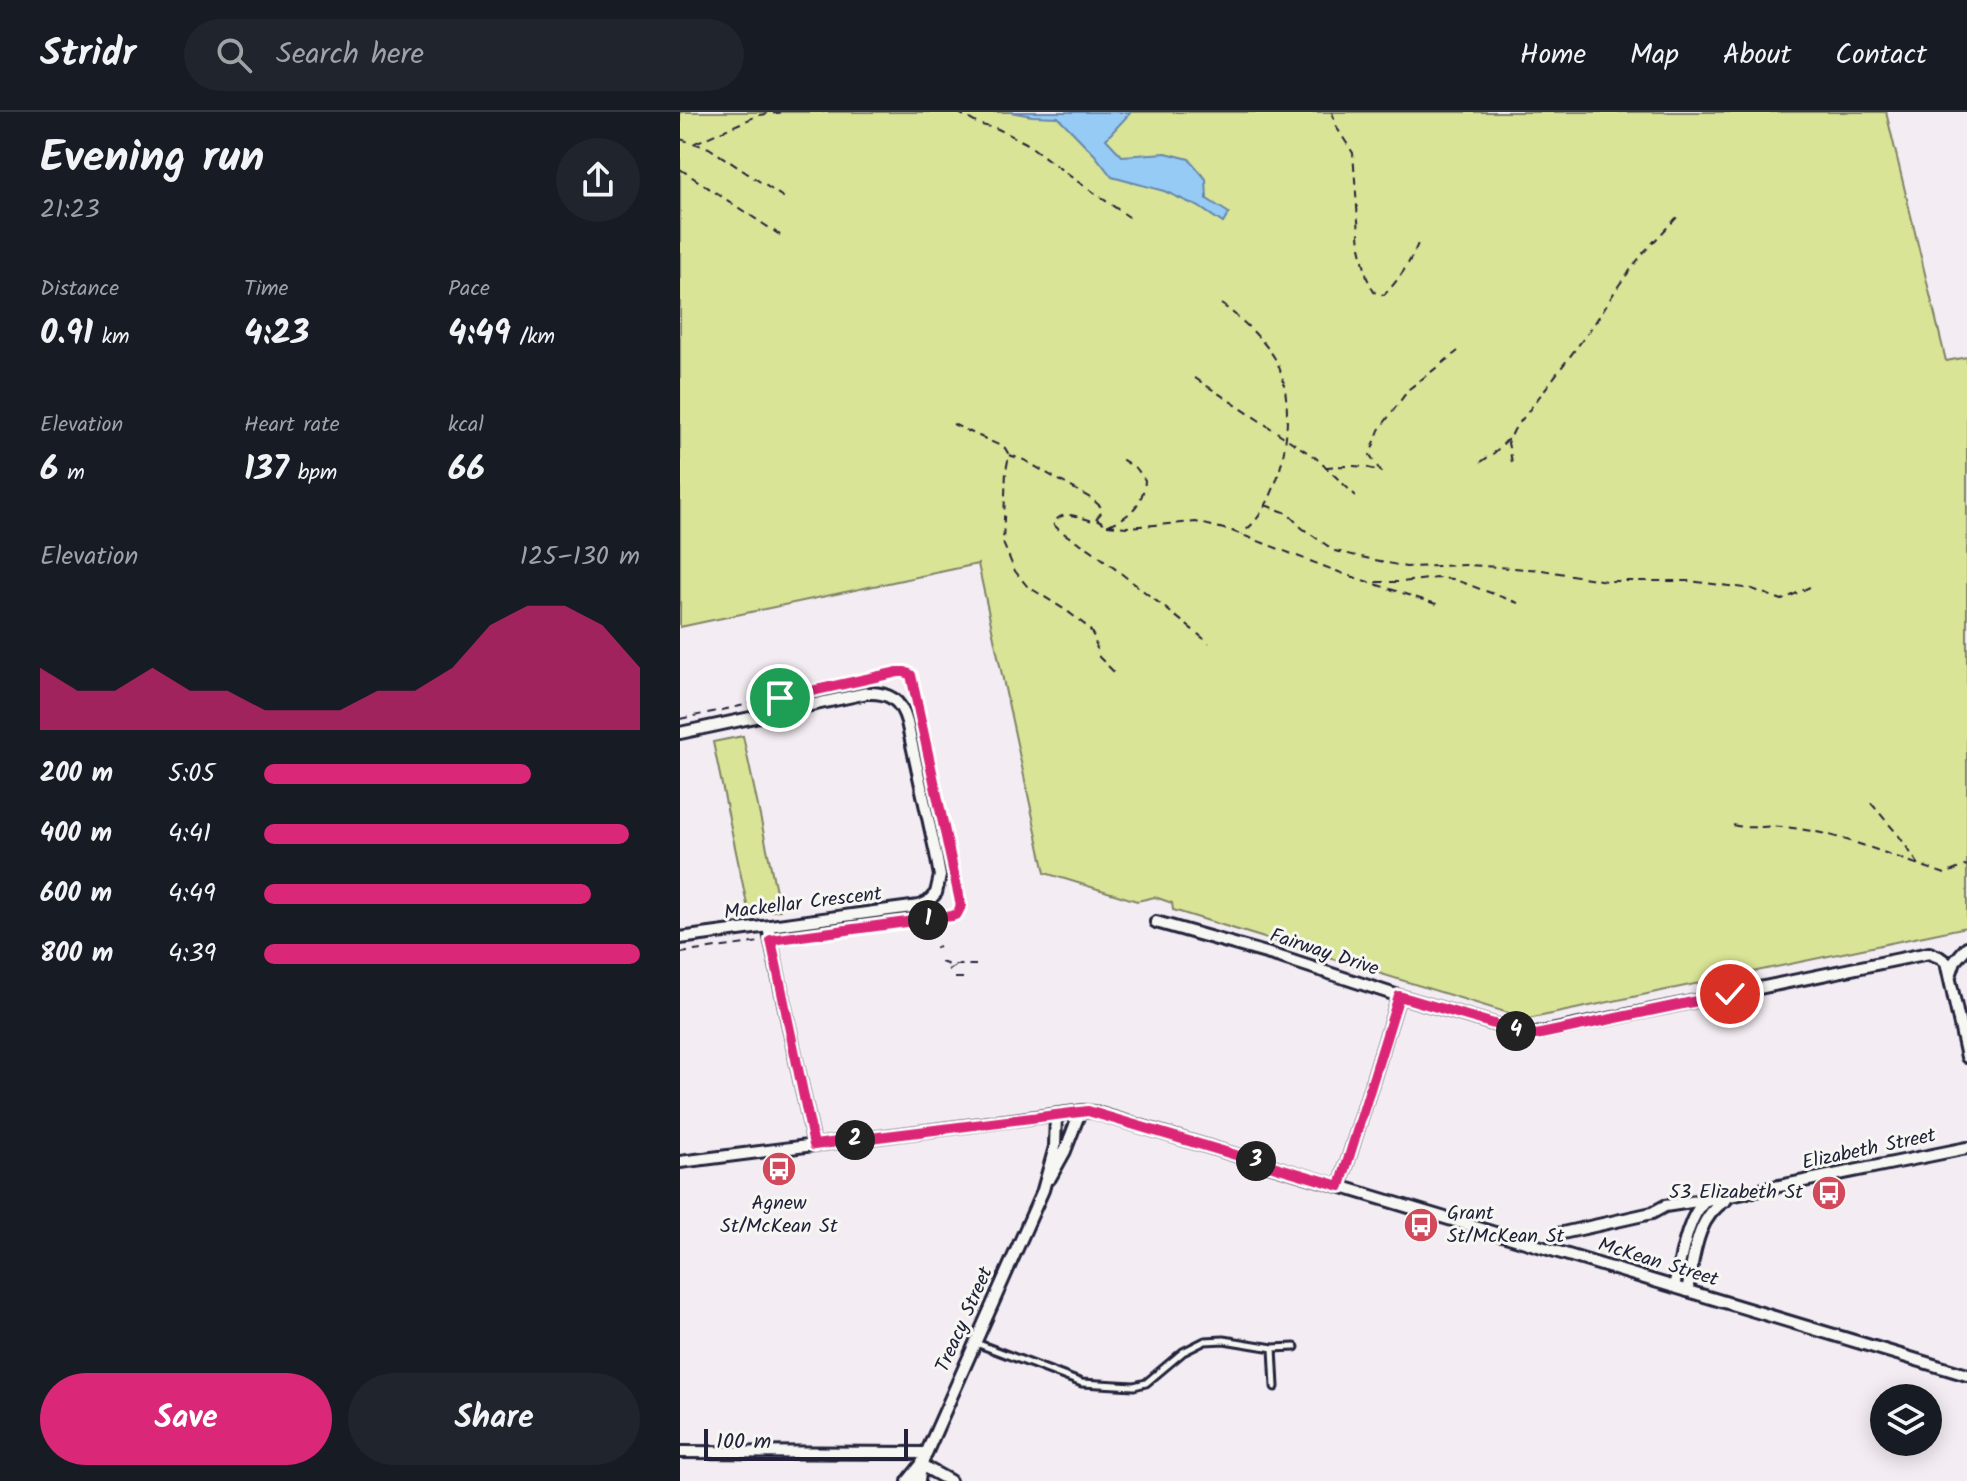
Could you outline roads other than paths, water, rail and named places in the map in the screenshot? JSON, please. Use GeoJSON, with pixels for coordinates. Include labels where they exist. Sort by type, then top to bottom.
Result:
{"type":"FeatureCollection","features":[{"type":"Feature","properties":{"kind":"street","name":"Mackellar Crescent"},"geometry":{"type":"LineString","coordinates":[[680,733],[867,693],[890,696],[905,712],[939,867],[936,893],[928,902],[914,907],[680,938]]}},
{"type":"Feature","properties":{"kind":"street","name":"Fairway Drive"},"geometry":{"type":"LineString","coordinates":[[1156,922],[1536,1035],[1925,953],[1939,957],[1946,964],[1950,976]]}},
{"type":"Feature","properties":{"kind":"street"},"geometry":{"type":"LineString","coordinates":[[768,927],[814,1145]]}},
{"type":"Feature","properties":{"kind":"street"},"geometry":{"type":"LineString","coordinates":[[1967,947],[1958,957],[1950,976],[1967,1057]]}},
{"type":"Feature","properties":{"kind":"street"},"geometry":{"type":"LineString","coordinates":[[1340,1186],[1399,996]]}},
{"type":"Feature","properties":{"kind":"street","name":"Treacy Street"},"geometry":{"type":"LineString","coordinates":[[919,1481],[926,1453],[1080,1112]]}},
{"type":"Feature","properties":{"kind":"street","name":"McKean Street"},"geometry":{"type":"LineString","coordinates":[[680,1162],[1093,1112],[1967,1375]]}},
{"type":"Feature","properties":{"kind":"street","name":"Treacy Street"},"geometry":{"type":"LineString","coordinates":[[1043,1190],[1055,1147],[1056,1115]]}},
{"type":"Feature","properties":{"kind":"street","name":"Elizabeth Street"},"geometry":{"type":"LineString","coordinates":[[1674,1286],[1690,1226],[1705,1201],[1967,1148]]}},
{"type":"Feature","properties":{"kind":"street"},"geometry":{"type":"LineString","coordinates":[[1687,1291],[1702,1227],[1714,1208],[1732,1197]]}},
{"type":"Feature","properties":{"kind":"street","name":"Elizabeth Street"},"geometry":{"type":"LineString","coordinates":[[1558,1234],[1652,1213],[1682,1202],[1732,1197]]}},
{"type":"Feature","properties":{"kind":"street"},"geometry":{"type":"LineString","coordinates":[[680,1452],[926,1453]]}},
{"type":"Feature","properties":{"kind":"street"},"geometry":{"type":"LineString","coordinates":[[921,1465],[950,1481]]}},
{"type":"Feature","properties":{"kind":"street","name":"Treacy Street"},"geometry":{"type":"LineString","coordinates":[[908,1481],[921,1465]]}},
{"type":"Feature","properties":{"kind":"lane"},"geometry":{"type":"LineString","coordinates":[[975,1343],[1078,1382],[1134,1386],[1146,1383],[1183,1352],[1205,1341],[1231,1340],[1273,1348],[1295,1347]]}},
{"type":"Feature","properties":{"kind":"lane"},"geometry":{"type":"LineString","coordinates":[[1273,1348],[1275,1387]]}},
{"type":"Feature","properties":{"kind":"water"},"geometry":{"type":"Polygon","coordinates":[[[1010,112],[1131,112],[1106,139],[1122,156],[1166,153],[1189,159],[1206,179],[1207,199],[1229,213],[1223,223],[1199,207],[1164,191],[1112,177],[1058,117],[1010,112]]]}},
{"type":"Feature","properties":{"kind":"place","name":"Agnew St/McKean St"},"geometry":{"type":"Point","coordinates":[779,1169]}},
{"type":"Feature","properties":{"kind":"place","name":"53 Elizabeth St"},"geometry":{"type":"Point","coordinates":[1829,1193]}},
{"type":"Feature","properties":{"kind":"place","name":"Grant St/McKean St"},"geometry":{"type":"Point","coordinates":[1421,1225]}}]}
